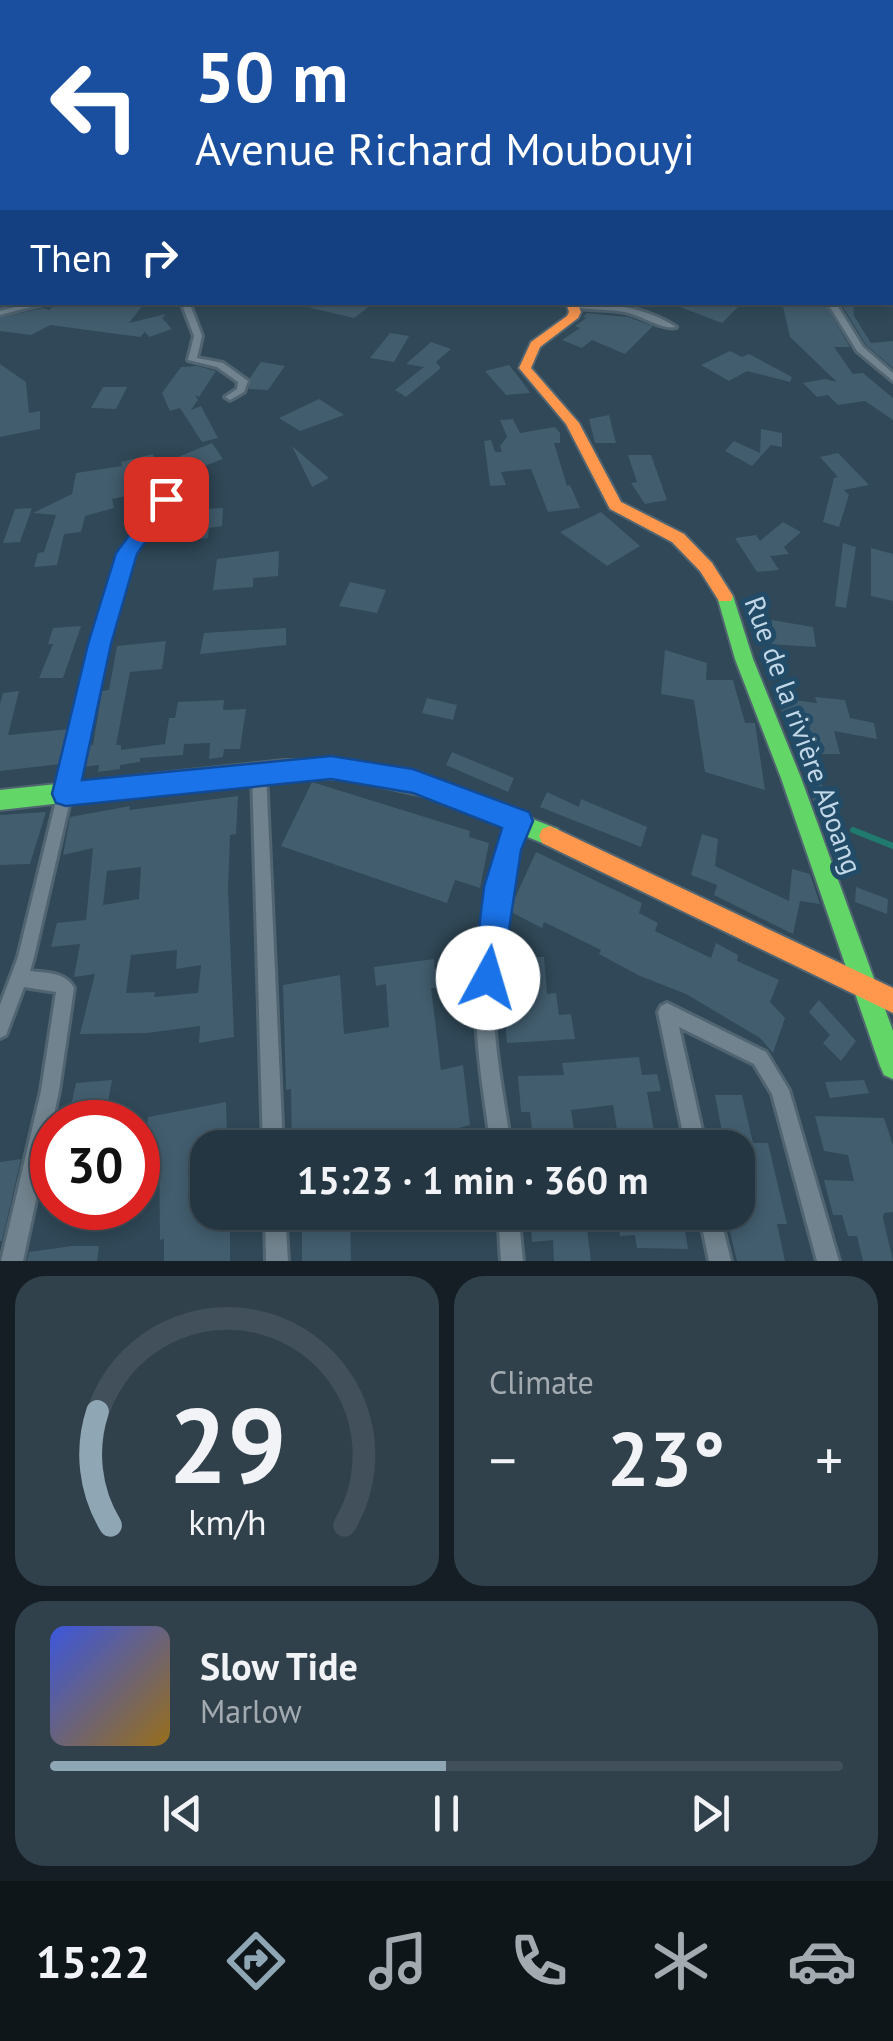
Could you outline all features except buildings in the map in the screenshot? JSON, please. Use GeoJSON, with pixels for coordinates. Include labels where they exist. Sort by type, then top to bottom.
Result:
{"type":"FeatureCollection","features":[{"type":"Feature","properties":{"kind":"street"},"geometry":{"type":"LineString","coordinates":[[0,314],[34,305]]}},
{"type":"Feature","properties":{"kind":"street"},"geometry":{"type":"LineString","coordinates":[[186,305],[198,336],[192,360],[220,365],[242,381],[241,390],[230,398]]}},
{"type":"Feature","properties":{"kind":"street","name":"Rue de la rivière Aboang"},"geometry":{"type":"LineString","coordinates":[[572,305],[572,318],[531,347],[525,368],[572,422],[615,506],[678,538],[706,566],[726,598],[744,659],[866,989]]}},
{"type":"Feature","properties":{"kind":"street"},"geometry":{"type":"LineString","coordinates":[[583,305],[626,309],[672,326]]}},
{"type":"Feature","properties":{"kind":"street"},"geometry":{"type":"LineString","coordinates":[[832,305],[860,349],[893,378]]}},
{"type":"Feature","properties":{"kind":"street"},"geometry":{"type":"LineString","coordinates":[[0,1029],[19,978],[100,644],[127,553],[166,499]]}},
{"type":"Feature","properties":{"kind":"street"},"geometry":{"type":"LineString","coordinates":[[0,800],[259,772],[331,768],[382,773],[456,795],[519,821],[893,1002]]}},
{"type":"Feature","properties":{"kind":"street"},"geometry":{"type":"LineString","coordinates":[[259,772],[271,1130]]}},
{"type":"Feature","properties":{"kind":"street"},"geometry":{"type":"LineString","coordinates":[[498,1130],[485,1016],[499,887],[506,850],[519,821]]}},
{"type":"Feature","properties":{"kind":"street"},"geometry":{"type":"LineString","coordinates":[[12,1261],[50,1090],[65,988],[58,982],[19,978]]}},
{"type":"Feature","properties":{"kind":"street"},"geometry":{"type":"LineString","coordinates":[[866,989],[893,1066]]}},
{"type":"Feature","properties":{"kind":"street"},"geometry":{"type":"LineString","coordinates":[[692,1130],[667,1012],[760,1058],[780,1090],[828,1261]]}},
{"type":"Feature","properties":{"kind":"street"},"geometry":{"type":"LineString","coordinates":[[276,1230],[277,1261]]}},
{"type":"Feature","properties":{"kind":"street"},"geometry":{"type":"LineString","coordinates":[[509,1230],[512,1261]]}},
{"type":"Feature","properties":{"kind":"street"},"geometry":{"type":"LineString","coordinates":[[714,1230],[720,1261]]}},
{"type":"Feature","properties":{"kind":"waterway"},"geometry":{"type":"LineString","coordinates":[[853,830],[893,846]]}},
{"type":"Feature","properties":{"kind":"traffic: fast"},"geometry":{"type":"LineString","coordinates":[[725,596],[744,659],[791,778],[893,1066]]}},
{"type":"Feature","properties":{"kind":"traffic: fast"},"geometry":{"type":"LineString","coordinates":[[0,800],[284,769],[346,770],[433,789],[550,836]]}},
{"type":"Feature","properties":{"kind":"traffic: slow"},"geometry":{"type":"LineString","coordinates":[[572,305],[572,318],[535,345],[525,368],[572,423],[615,505],[678,538],[706,567],[725,596]]}},
{"type":"Feature","properties":{"kind":"traffic: slow"},"geometry":{"type":"LineString","coordinates":[[550,836],[893,1001]]}},
{"type":"Feature","properties":{"kind":"route"},"geometry":{"type":"LineString","coordinates":[[166,499],[127,553],[100,644],[66,794],[331,768],[382,773],[413,781],[519,821],[506,850],[488,978]]}}]}
